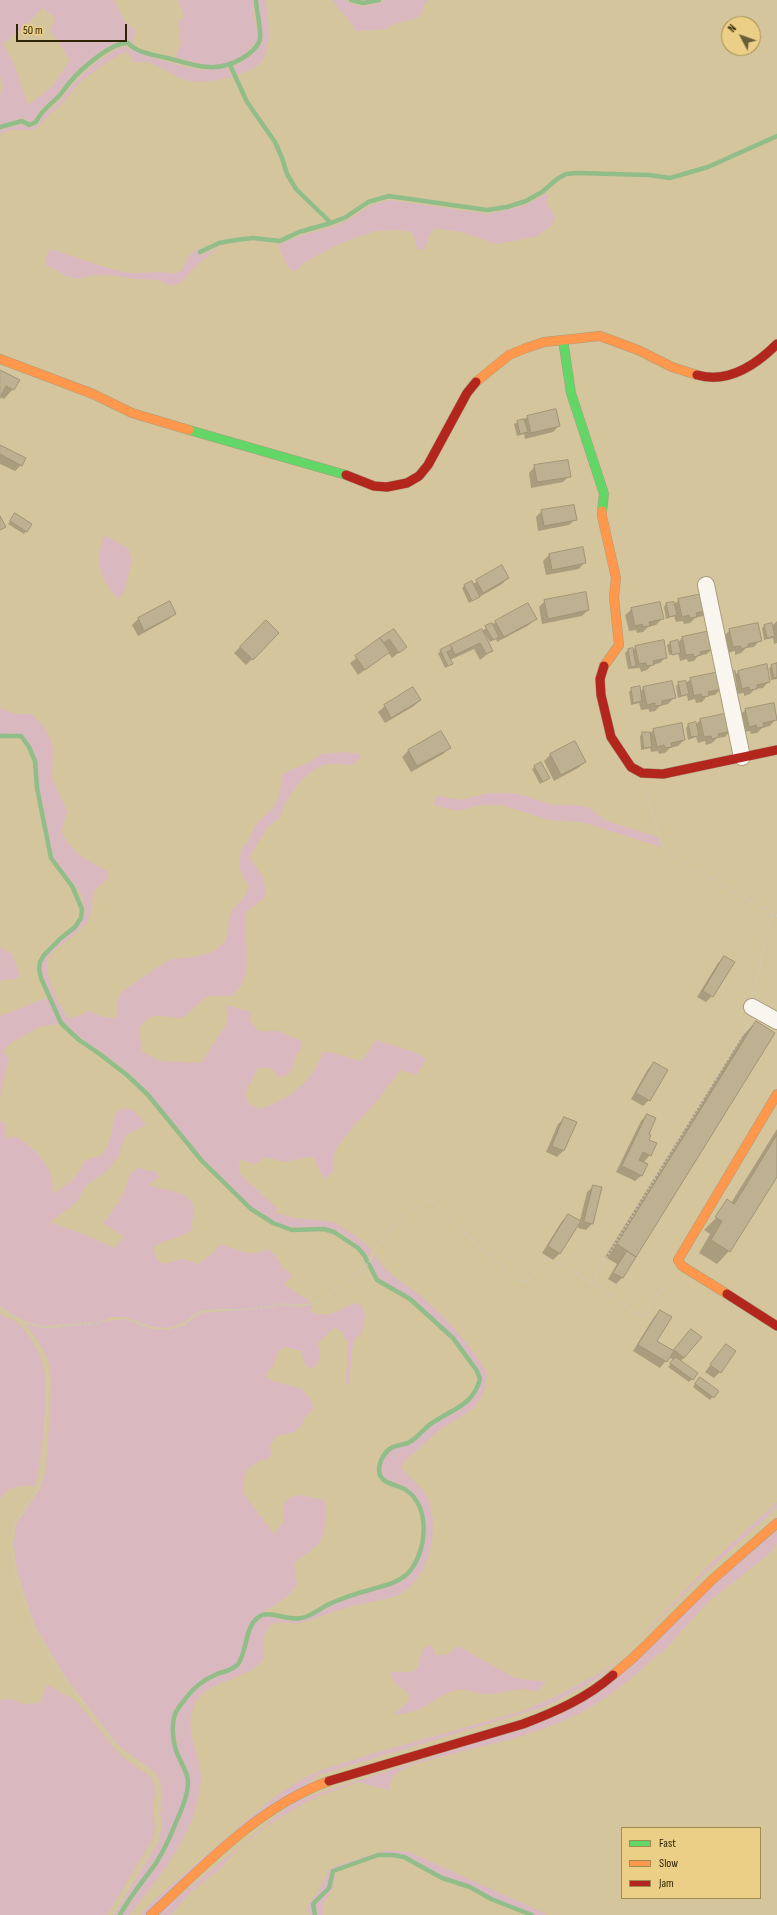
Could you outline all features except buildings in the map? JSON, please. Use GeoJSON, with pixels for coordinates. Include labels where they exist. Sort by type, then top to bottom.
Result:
{"type":"FeatureCollection","features":[{"type":"Feature","properties":{"kind":"street"},"geometry":{"type":"LineString","coordinates":[[0,359],[93,394],[132,413],[237,445],[309,465],[334,470],[374,486],[386,487],[407,484],[424,470],[442,442],[467,394],[478,380],[509,354],[544,342],[582,337],[605,338],[638,350],[672,367],[708,378],[723,377],[738,373],[764,356],[777,344]]}},
{"type":"Feature","properties":{"kind":"street"},"geometry":{"type":"LineString","coordinates":[[562,340],[571,393],[604,494],[602,516],[616,578],[614,597],[619,646],[602,669],[600,679],[606,721],[611,737],[631,767],[642,773],[663,774],[777,750]]}},
{"type":"Feature","properties":{"kind":"street"},"geometry":{"type":"LineString","coordinates":[[706,585],[742,757]]}},
{"type":"Feature","properties":{"kind":"street"},"geometry":{"type":"LineString","coordinates":[[752,1006],[777,1021]]}},
{"type":"Feature","properties":{"kind":"street"},"geometry":{"type":"LineString","coordinates":[[777,1094],[678,1260],[682,1266],[777,1326]]}},
{"type":"Feature","properties":{"kind":"street"},"geometry":{"type":"LineString","coordinates":[[151,1915],[224,1847],[269,1811],[292,1798],[316,1786],[346,1775],[523,1724],[552,1713],[598,1688],[634,1657],[713,1579],[777,1523]]}},
{"type":"Feature","properties":{"kind":"path"},"geometry":{"type":"LineString","coordinates":[[631,767],[648,798],[662,846],[673,857],[777,916]]}},
{"type":"Feature","properties":{"kind":"path"},"geometry":{"type":"LineString","coordinates":[[591,1282],[753,1019],[751,1001],[756,973],[772,914]]}},
{"type":"Feature","properties":{"kind":"path"},"geometry":{"type":"LineString","coordinates":[[0,1309],[21,1321],[41,1327],[98,1323],[106,1319],[124,1318],[153,1328],[168,1329],[184,1324],[200,1312],[212,1310],[243,1310],[280,1304],[295,1306],[312,1304],[339,1287],[368,1264],[378,1245],[394,1226],[411,1210],[430,1200],[510,1275],[522,1282],[531,1278],[539,1266],[547,1258],[591,1282],[644,1317],[672,1274],[682,1266]]}},
{"type":"Feature","properties":{"kind":"path"},"geometry":{"type":"LineString","coordinates":[[21,1321],[36,1342],[46,1360],[48,1410],[43,1470],[38,1488],[14,1524],[12,1544],[15,1571],[33,1627],[63,1677],[123,1752],[153,1773],[159,1792],[160,1802],[157,1814],[159,1824],[157,1840],[112,1915]]}},
{"type":"Feature","properties":{"kind":"shaded area"},"geometry":{"type":"Polygon","coordinates":[[[0,0],[114,0],[124,20],[135,30],[133,45],[129,40],[121,41],[113,44],[96,55],[73,74],[55,97],[40,110],[34,120],[29,122],[22,118],[0,125],[0,94],[3,87],[0,75],[0,0]],[[43,8],[26,25],[3,44],[14,64],[28,105],[52,87],[70,60],[50,30],[55,18],[43,8]]]}},
{"type":"Feature","properties":{"kind":"shaded area"},"geometry":{"type":"Polygon","coordinates":[[[178,0],[253,0],[254,18],[258,34],[257,41],[243,55],[229,63],[202,65],[175,57],[181,44],[178,21],[185,17],[178,0]]]}},
{"type":"Feature","properties":{"kind":"shaded area"},"geometry":{"type":"Polygon","coordinates":[[[258,0],[266,0],[269,40],[265,55],[256,67],[236,75],[233,67],[255,52],[262,39],[258,0]]]}},
{"type":"Feature","properties":{"kind":"shaded area"},"geometry":{"type":"Polygon","coordinates":[[[332,0],[344,0],[355,5],[363,6],[377,4],[386,0],[428,0],[423,6],[422,13],[417,18],[394,24],[387,29],[357,31],[332,0]]]}},
{"type":"Feature","properties":{"kind":"shaded area"},"geometry":{"type":"Polygon","coordinates":[[[123,46],[147,56],[186,67],[201,70],[228,68],[232,77],[203,82],[186,80],[148,62],[134,63],[127,51],[110,60],[81,81],[63,103],[51,113],[38,128],[31,130],[12,130],[0,134],[0,130],[22,124],[28,128],[38,125],[43,115],[57,104],[82,76],[96,63],[123,46]]]}},
{"type":"Feature","properties":{"kind":"shaded area"},"geometry":{"type":"Polygon","coordinates":[[[547,193],[547,204],[554,214],[555,219],[550,227],[535,237],[495,244],[462,232],[434,228],[428,238],[425,249],[419,250],[416,246],[414,235],[410,232],[399,230],[375,231],[341,243],[303,263],[295,272],[288,267],[278,245],[300,236],[332,227],[348,220],[369,206],[389,200],[487,214],[528,204],[547,193]]]}},
{"type":"Feature","properties":{"kind":"shaded area"},"geometry":{"type":"Polygon","coordinates":[[[221,246],[197,265],[181,283],[170,286],[160,280],[136,279],[111,275],[93,275],[78,279],[66,276],[51,267],[47,267],[46,262],[46,257],[50,249],[110,269],[129,273],[173,273],[182,269],[190,254],[199,248],[202,255],[221,246]]]}},
{"type":"Feature","properties":{"kind":"shaded area"},"geometry":{"type":"Polygon","coordinates":[[[104,535],[128,548],[132,561],[124,592],[118,599],[107,584],[100,569],[99,561],[104,535]]]}},
{"type":"Feature","properties":{"kind":"shaded area"},"geometry":{"type":"Polygon","coordinates":[[[0,708],[16,714],[32,714],[46,730],[53,747],[52,778],[67,811],[62,829],[63,835],[72,848],[79,854],[94,864],[106,869],[109,878],[94,892],[90,915],[87,922],[53,952],[47,963],[49,979],[61,1006],[69,1019],[90,1011],[104,1017],[118,1017],[117,1001],[123,991],[171,959],[202,955],[213,951],[223,944],[228,935],[229,917],[231,912],[248,890],[249,885],[243,877],[239,863],[243,847],[248,841],[256,824],[272,809],[275,804],[280,789],[282,774],[308,763],[321,754],[345,752],[359,754],[361,757],[353,765],[323,765],[306,776],[290,796],[280,818],[268,826],[249,858],[260,872],[264,880],[265,897],[246,912],[246,974],[242,983],[232,996],[208,996],[182,1018],[154,1016],[139,1028],[142,1051],[159,1061],[201,1063],[228,1022],[226,1005],[251,1012],[250,1021],[258,1031],[278,1031],[302,1041],[301,1048],[294,1059],[293,1067],[288,1074],[280,1078],[271,1068],[258,1068],[245,1093],[248,1103],[260,1109],[281,1100],[299,1088],[312,1073],[323,1052],[333,1053],[362,1061],[376,1040],[414,1052],[426,1059],[417,1075],[400,1070],[374,1105],[356,1123],[338,1146],[333,1156],[334,1171],[324,1179],[313,1156],[285,1162],[265,1157],[255,1164],[239,1159],[239,1173],[277,1208],[276,1213],[295,1218],[333,1222],[356,1236],[373,1251],[370,1253],[369,1260],[362,1249],[351,1239],[338,1231],[325,1227],[298,1228],[280,1224],[247,1203],[211,1169],[147,1091],[130,1074],[73,1033],[62,1021],[41,969],[47,954],[78,926],[83,918],[85,910],[84,902],[77,887],[61,869],[51,851],[39,789],[36,762],[31,746],[22,735],[15,733],[0,734],[0,708]]]}},
{"type":"Feature","properties":{"kind":"shaded area"},"geometry":{"type":"Polygon","coordinates":[[[489,793],[515,793],[553,805],[588,807],[606,821],[658,837],[661,847],[582,822],[550,820],[501,805],[479,805],[458,811],[434,805],[435,798],[439,796],[462,800],[489,793]]]}},
{"type":"Feature","properties":{"kind":"shaded area"},"geometry":{"type":"Polygon","coordinates":[[[0,947],[12,954],[20,976],[13,980],[6,979],[0,981],[0,947]]]}},
{"type":"Feature","properties":{"kind":"shaded area"},"geometry":{"type":"Polygon","coordinates":[[[49,997],[59,1024],[41,1026],[11,1043],[3,1051],[9,1059],[0,1098],[0,1016],[49,997]]]}},
{"type":"Feature","properties":{"kind":"shaded area"},"geometry":{"type":"Polygon","coordinates":[[[124,1108],[134,1110],[146,1125],[126,1135],[118,1157],[108,1170],[86,1185],[77,1202],[50,1222],[88,1236],[114,1248],[124,1237],[103,1223],[120,1199],[130,1173],[138,1168],[156,1172],[159,1177],[148,1185],[183,1194],[193,1205],[194,1213],[191,1225],[193,1229],[185,1234],[154,1246],[157,1258],[163,1264],[183,1259],[198,1264],[212,1254],[220,1244],[249,1253],[261,1252],[268,1249],[275,1255],[284,1269],[293,1275],[284,1284],[312,1303],[295,1305],[280,1303],[273,1306],[243,1309],[212,1309],[200,1311],[183,1323],[168,1328],[153,1327],[124,1317],[115,1317],[97,1322],[41,1326],[24,1321],[0,1306],[0,1121],[5,1123],[6,1139],[13,1136],[19,1138],[31,1147],[42,1159],[50,1173],[53,1194],[72,1181],[86,1160],[100,1156],[104,1152],[109,1141],[117,1111],[124,1108]]]}},
{"type":"Feature","properties":{"kind":"shaded area"},"geometry":{"type":"Polygon","coordinates":[[[375,1254],[390,1274],[418,1294],[450,1323],[471,1349],[485,1369],[487,1375],[484,1392],[474,1408],[441,1429],[406,1460],[401,1467],[425,1493],[430,1504],[433,1529],[432,1543],[428,1556],[423,1569],[416,1580],[407,1589],[396,1596],[384,1600],[352,1606],[300,1623],[273,1624],[268,1628],[263,1642],[264,1655],[263,1660],[260,1663],[250,1671],[208,1689],[202,1694],[194,1706],[190,1726],[201,1778],[199,1797],[193,1816],[186,1834],[165,1868],[130,1915],[122,1915],[167,1847],[187,1798],[190,1783],[188,1771],[179,1753],[175,1733],[177,1714],[194,1690],[217,1676],[236,1668],[242,1662],[253,1627],[262,1617],[267,1616],[289,1621],[302,1620],[315,1615],[340,1601],[402,1581],[411,1572],[421,1553],[425,1535],[423,1512],[414,1495],[407,1488],[388,1480],[383,1476],[381,1469],[383,1462],[386,1455],[392,1449],[398,1446],[408,1445],[432,1425],[460,1410],[477,1391],[481,1379],[478,1370],[454,1337],[411,1298],[379,1279],[370,1264],[375,1254]]]}},
{"type":"Feature","properties":{"kind":"shaded area"},"geometry":{"type":"Polygon","coordinates":[[[354,1303],[361,1305],[365,1315],[361,1334],[353,1342],[349,1384],[346,1385],[348,1342],[340,1330],[334,1328],[318,1343],[320,1357],[317,1365],[311,1369],[305,1364],[301,1351],[286,1347],[279,1350],[274,1365],[267,1372],[266,1377],[273,1381],[301,1389],[306,1393],[314,1409],[304,1418],[302,1425],[296,1431],[275,1437],[270,1446],[271,1455],[267,1459],[261,1460],[246,1470],[244,1494],[274,1534],[283,1522],[284,1504],[289,1498],[298,1495],[324,1500],[326,1508],[325,1528],[317,1546],[294,1563],[297,1585],[288,1596],[254,1619],[246,1637],[239,1660],[234,1666],[202,1680],[191,1688],[173,1712],[173,1744],[176,1755],[185,1772],[186,1783],[184,1797],[164,1846],[118,1915],[114,1915],[159,1841],[162,1824],[160,1814],[162,1792],[160,1781],[155,1772],[124,1750],[113,1739],[65,1676],[35,1626],[17,1570],[14,1544],[16,1525],[40,1489],[46,1470],[50,1410],[51,1381],[48,1359],[26,1324],[41,1328],[53,1328],[124,1319],[152,1329],[168,1330],[184,1325],[201,1313],[274,1307],[280,1304],[295,1307],[313,1305],[310,1311],[321,1315],[338,1311],[354,1303]]]}},
{"type":"Feature","properties":{"kind":"shaded area"},"geometry":{"type":"Polygon","coordinates":[[[0,1314],[19,1324],[38,1351],[42,1361],[44,1373],[45,1405],[40,1459],[35,1486],[15,1487],[7,1491],[0,1499],[0,1314]]]}},
{"type":"Feature","properties":{"kind":"shaded area"},"geometry":{"type":"Polygon","coordinates":[[[777,1502],[777,1507],[630,1647],[717,1557],[777,1502]]]}},
{"type":"Feature","properties":{"kind":"shaded area"},"geometry":{"type":"Polygon","coordinates":[[[777,1530],[777,1544],[770,1553],[707,1603],[661,1654],[659,1653],[626,1683],[590,1708],[563,1721],[536,1731],[411,1766],[398,1772],[394,1776],[389,1790],[359,1782],[316,1797],[267,1826],[239,1848],[219,1870],[193,1890],[171,1915],[156,1915],[295,1801],[554,1717],[777,1530]]]}},
{"type":"Feature","properties":{"kind":"shaded area"},"geometry":{"type":"Polygon","coordinates":[[[431,1644],[436,1655],[447,1655],[458,1646],[515,1678],[546,1682],[536,1692],[527,1689],[494,1694],[484,1694],[467,1690],[454,1691],[417,1710],[403,1714],[394,1714],[409,1701],[409,1694],[393,1681],[391,1672],[412,1672],[419,1666],[422,1650],[431,1644]]]}},
{"type":"Feature","properties":{"kind":"shaded area"},"geometry":{"type":"Polygon","coordinates":[[[626,1651],[597,1679],[547,1706],[318,1775],[145,1915],[140,1915],[154,1900],[274,1797],[304,1778],[319,1771],[368,1755],[523,1711],[596,1675],[626,1651]]]}},
{"type":"Feature","properties":{"kind":"shaded area"},"geometry":{"type":"Polygon","coordinates":[[[47,1684],[77,1702],[120,1755],[150,1776],[154,1783],[155,1792],[153,1814],[155,1825],[153,1838],[107,1915],[0,1915],[0,1700],[10,1699],[25,1704],[40,1703],[47,1684]]]}},
{"type":"Feature","properties":{"kind":"shaded area"},"geometry":{"type":"Polygon","coordinates":[[[387,1850],[409,1852],[549,1915],[535,1915],[491,1897],[471,1886],[432,1872],[404,1856],[378,1854],[332,1870],[328,1887],[312,1903],[314,1915],[309,1915],[307,1908],[309,1903],[318,1892],[328,1871],[335,1866],[387,1850]]]}},
{"type":"Feature","properties":{"kind":"shaded area"},"geometry":{"type":"Polygon","coordinates":[[[334,1872],[334,1885],[323,1903],[323,1915],[316,1915],[314,1904],[330,1888],[334,1872]]]}},
{"type":"Feature","properties":{"kind":"waterway"},"geometry":{"type":"LineString","coordinates":[[0,127],[22,121],[29,125],[36,122],[42,112],[60,96],[70,82],[81,71],[96,58],[113,47],[121,44],[128,43],[136,49],[146,53],[204,67],[231,64],[249,54],[258,45],[260,39],[260,29],[256,0]]}},
{"type":"Feature","properties":{"kind":"waterway"},"geometry":{"type":"LineString","coordinates":[[351,0],[363,3],[379,0]]}},
{"type":"Feature","properties":{"kind":"waterway"},"geometry":{"type":"LineString","coordinates":[[230,65],[247,102],[275,142],[287,174],[296,189],[331,223]]}},
{"type":"Feature","properties":{"kind":"waterway"},"geometry":{"type":"LineString","coordinates":[[200,252],[219,243],[236,240],[253,238],[280,241],[299,232],[346,217],[368,202],[389,196],[487,210],[507,207],[526,201],[542,192],[557,179],[566,174],[649,175],[670,178],[708,167],[777,136]]}},
{"type":"Feature","properties":{"kind":"waterway"},"geometry":{"type":"LineString","coordinates":[[0,736],[21,736],[29,747],[35,761],[37,788],[51,858],[72,886],[82,909],[81,918],[75,927],[61,938],[44,955],[40,962],[39,969],[41,978],[61,1023],[79,1040],[127,1075],[148,1095],[202,1161],[251,1209],[273,1223],[292,1230],[324,1229],[334,1232],[358,1248],[364,1255],[377,1280],[410,1299],[453,1338],[477,1371],[480,1379],[477,1388],[461,1406],[432,1423],[408,1443],[389,1449],[381,1460],[379,1469],[383,1480],[406,1490],[420,1507],[423,1518],[424,1530],[420,1553],[409,1572],[395,1582],[343,1598],[305,1617],[296,1619],[270,1614],[262,1615],[252,1624],[238,1664],[231,1669],[204,1681],[189,1694],[179,1708],[174,1718],[173,1734],[176,1749],[188,1779],[186,1797],[183,1807],[156,1863],[128,1901],[120,1915]]}},
{"type":"Feature","properties":{"kind":"waterway"},"geometry":{"type":"LineString","coordinates":[[315,1915],[313,1904],[329,1888],[333,1871],[378,1855],[404,1857],[442,1878],[470,1887],[491,1899],[532,1915]]}},
{"type":"Feature","properties":{"kind":"traffic: fast"},"geometry":{"type":"LineString","coordinates":[[563,340],[571,393],[604,494],[602,511]]}},
{"type":"Feature","properties":{"kind":"traffic: fast"},"geometry":{"type":"LineString","coordinates":[[189,430],[346,475]]}},
{"type":"Feature","properties":{"kind":"traffic: slow"},"geometry":{"type":"LineString","coordinates":[[476,382],[509,355],[526,348],[544,342],[600,336],[638,350],[672,367],[697,375]]}},
{"type":"Feature","properties":{"kind":"traffic: slow"},"geometry":{"type":"LineString","coordinates":[[0,359],[93,394],[132,413],[189,430]]}},
{"type":"Feature","properties":{"kind":"traffic: slow"},"geometry":{"type":"LineString","coordinates":[[602,511],[616,578],[614,597],[619,645],[604,666]]}},
{"type":"Feature","properties":{"kind":"traffic: slow"},"geometry":{"type":"LineString","coordinates":[[727,1294],[682,1266],[678,1260],[777,1094]]}},
{"type":"Feature","properties":{"kind":"traffic: slow"},"geometry":{"type":"LineString","coordinates":[[613,1675],[634,1657],[713,1579],[777,1523]]}},
{"type":"Feature","properties":{"kind":"traffic: slow"},"geometry":{"type":"LineString","coordinates":[[151,1915],[212,1857],[256,1822],[303,1792],[329,1781]]}},
{"type":"Feature","properties":{"kind":"traffic: jam"},"geometry":{"type":"LineString","coordinates":[[697,375],[708,377],[730,375],[750,366],[777,344]]}},
{"type":"Feature","properties":{"kind":"traffic: jam"},"geometry":{"type":"LineString","coordinates":[[346,475],[374,486],[387,487],[407,483],[419,476],[428,465],[467,393],[476,382]]}},
{"type":"Feature","properties":{"kind":"traffic: jam"},"geometry":{"type":"LineString","coordinates":[[604,666],[600,679],[601,695],[611,737],[631,767],[642,773],[663,774],[777,750]]}},
{"type":"Feature","properties":{"kind":"traffic: jam"},"geometry":{"type":"LineString","coordinates":[[727,1294],[777,1326]]}},
{"type":"Feature","properties":{"kind":"traffic: jam"},"geometry":{"type":"LineString","coordinates":[[329,1781],[523,1724],[570,1704],[592,1691],[613,1675]]}}]}
